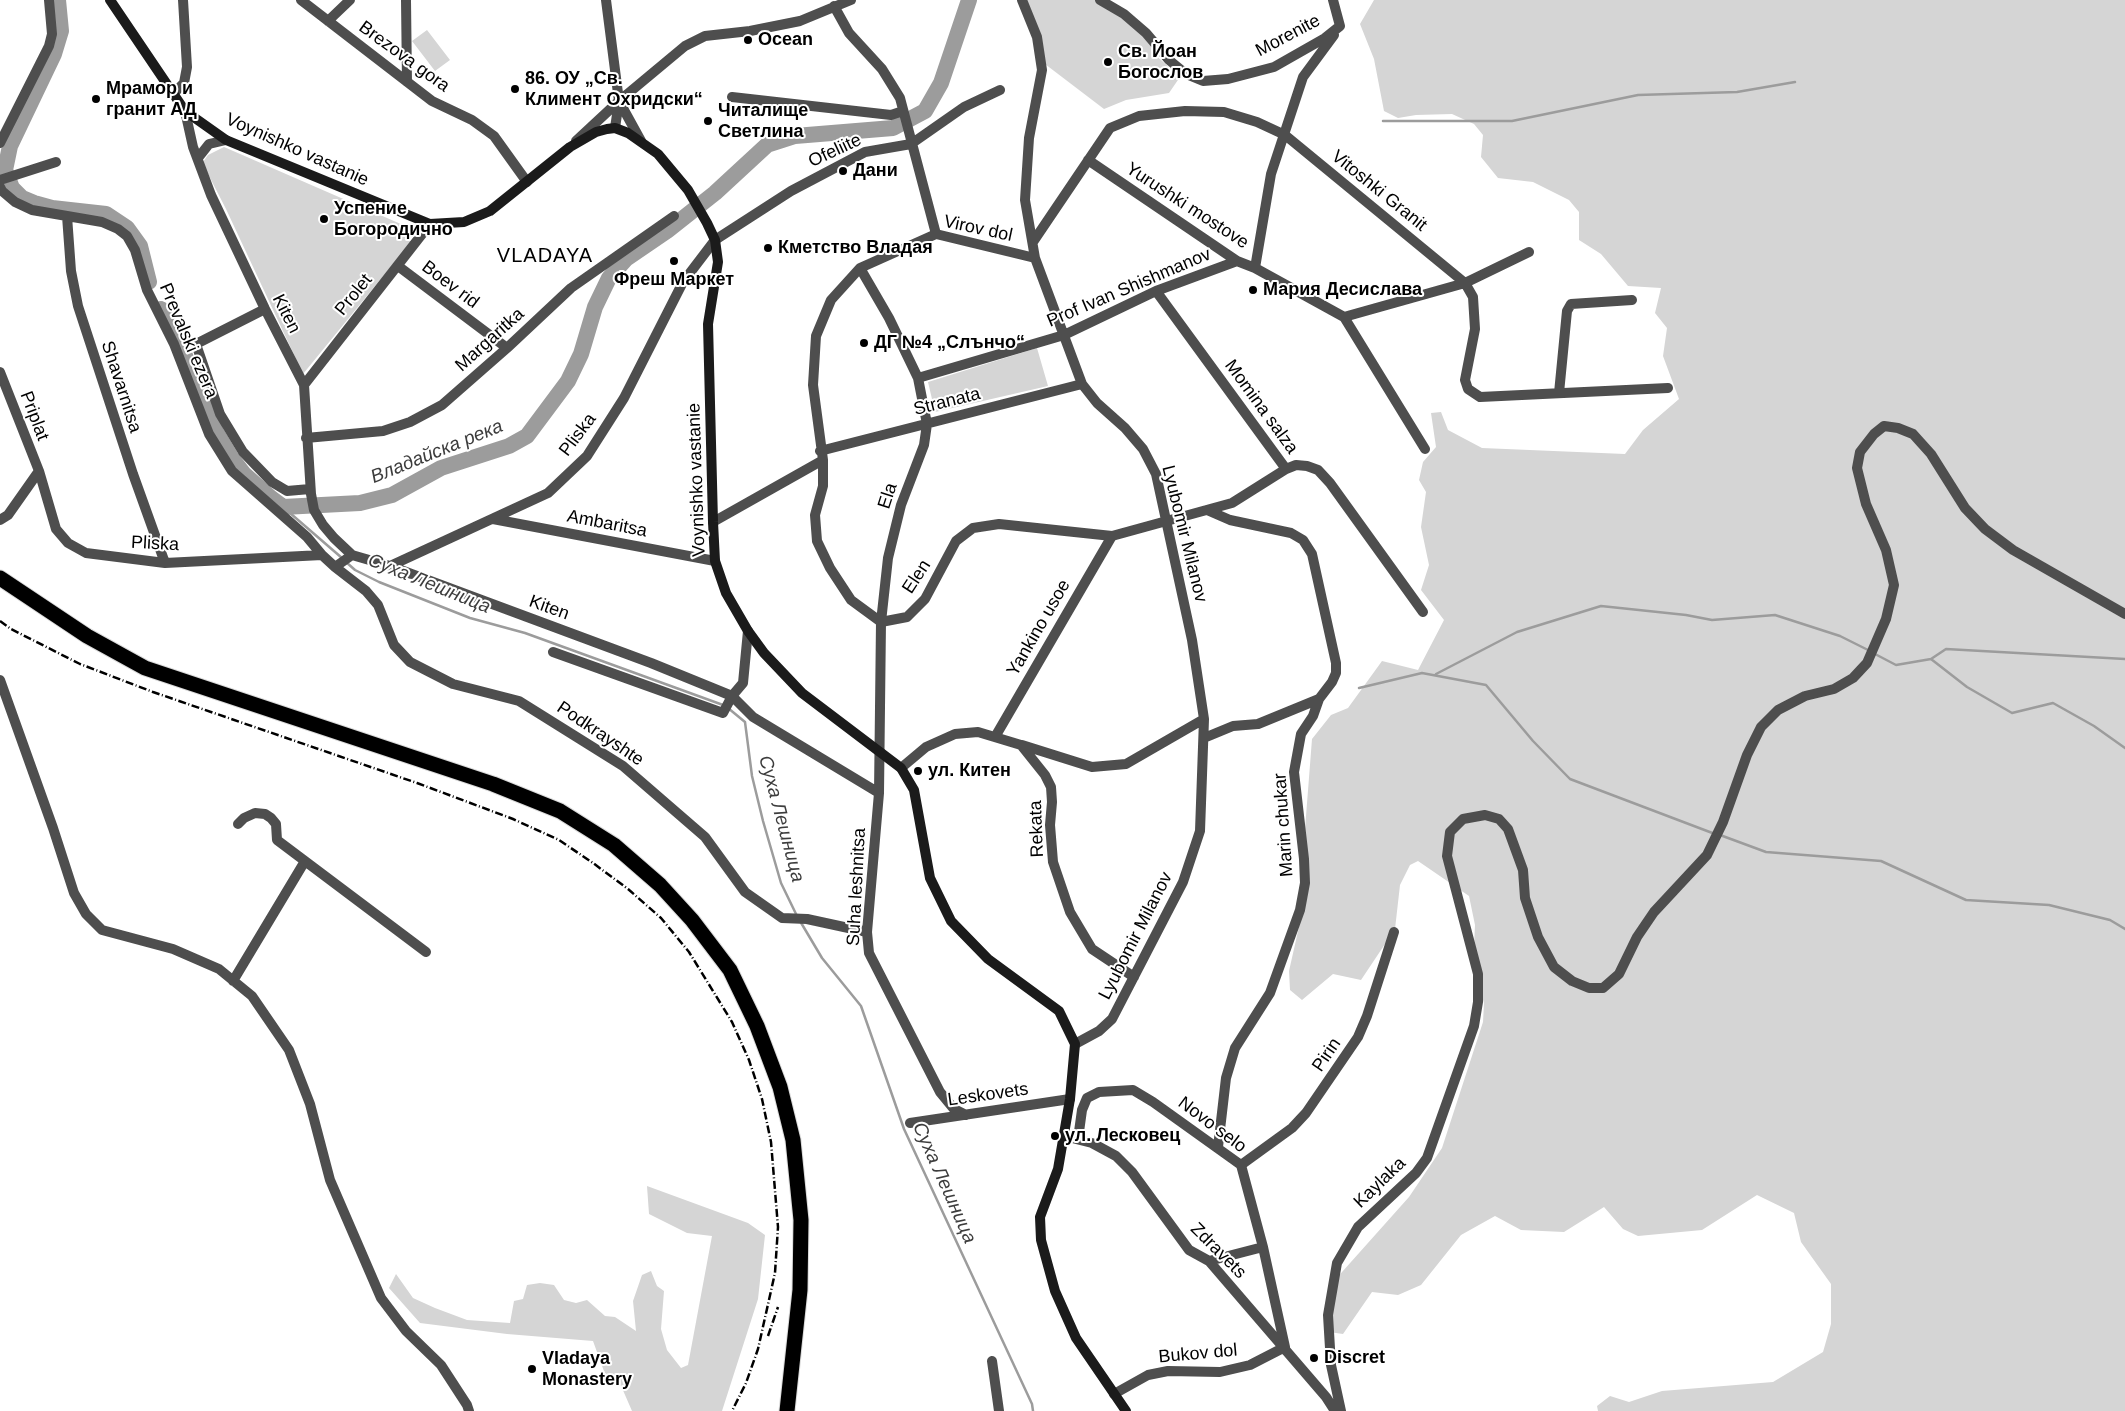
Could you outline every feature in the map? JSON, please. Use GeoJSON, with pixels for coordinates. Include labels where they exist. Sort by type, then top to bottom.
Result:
{"type":"FeatureCollection","features":[{"type":"Feature","properties":{"kind":"highway"},"geometry":{"type":"LineString","coordinates":[[0,578],[18,592],[87,636],[145,668],[493,784],[560,811],[614,845],[660,885],[692,920],[730,970],[757,1026],[780,1088],[790,1131],[801,1220],[800,1290],[787,1411]]}},
{"type":"Feature","properties":{"kind":"street"},"geometry":{"type":"LineString","coordinates":[[0,142],[49,46],[52,34],[49,0]]}},
{"type":"Feature","properties":{"kind":"street","name":"Voynishko vastanie"},"geometry":{"type":"LineString","coordinates":[[110,0],[184,111],[226,140],[430,224],[464,222],[490,210],[570,147],[596,132],[614,128]]}},
{"type":"Feature","properties":{"kind":"street"},"geometry":{"type":"LineString","coordinates":[[174,94],[184,83],[187,67],[184,0]]}},
{"type":"Feature","properties":{"kind":"street","name":"Brezova gora"},"geometry":{"type":"LineString","coordinates":[[302,0],[432,101],[472,120],[494,136],[527,182]]}},
{"type":"Feature","properties":{"kind":"street"},"geometry":{"type":"LineString","coordinates":[[328,21],[350,0]]}},
{"type":"Feature","properties":{"kind":"street"},"geometry":{"type":"LineString","coordinates":[[406,0],[407,82]]}},
{"type":"Feature","properties":{"kind":"street"},"geometry":{"type":"LineString","coordinates":[[606,0],[619,101],[614,128],[628,133],[641,141]]}},
{"type":"Feature","properties":{"kind":"street"},"geometry":{"type":"LineString","coordinates":[[570,147],[619,101],[685,46],[705,36],[750,31],[800,21],[851,0]]}},
{"type":"Feature","properties":{"kind":"street","name":"Lyubomir Milanov"},"geometry":{"type":"LineString","coordinates":[[1022,0],[1037,37],[1042,70],[1028,138],[1025,200],[1035,258],[1082,384],[1096,404],[1125,428],[1143,449],[1156,474],[1192,640],[1204,719],[1200,830],[1183,882],[1112,1019],[1099,1031],[1075,1044]]}},
{"type":"Feature","properties":{"kind":"street","name":"Morenite"},"geometry":{"type":"LineString","coordinates":[[1100,0],[1124,14],[1146,33],[1169,60],[1186,74],[1203,81],[1228,79],[1274,66],[1325,38],[1340,26]]}},
{"type":"Feature","properties":{"kind":"street"},"geometry":{"type":"LineString","coordinates":[[1256,268],[1271,174],[1303,78],[1340,26],[1333,0]]}},
{"type":"Feature","properties":{"kind":"street"},"geometry":{"type":"LineString","coordinates":[[834,6],[849,33],[882,69],[900,98],[936,234]]}},
{"type":"Feature","properties":{"kind":"street","name":"Ofeliite"},"geometry":{"type":"LineString","coordinates":[[714,240],[791,191],[865,152],[911,144],[964,107],[1000,90]]}},
{"type":"Feature","properties":{"kind":"street"},"geometry":{"type":"LineString","coordinates":[[732,97],[891,115],[903,111]]}},
{"type":"Feature","properties":{"kind":"street"},"geometry":{"type":"LineString","coordinates":[[619,101],[641,141]]}},
{"type":"Feature","properties":{"kind":"street","name":"Kiten"},"geometry":{"type":"LineString","coordinates":[[184,111],[211,195],[265,309],[304,385],[310,491],[314,510],[328,532],[351,555],[390,566],[651,663],[732,696],[753,717],[878,793]]}},
{"type":"Feature","properties":{"kind":"street","name":"Vitoshki Granit"},"geometry":{"type":"LineString","coordinates":[[1088,160],[1110,128],[1139,116],[1185,111],[1224,112],[1257,122],[1284,135],[1465,283]]}},
{"type":"Feature","properties":{"kind":"street"},"geometry":{"type":"LineString","coordinates":[[198,158],[209,144],[226,140]]}},
{"type":"Feature","properties":{"kind":"street","name":"Voynishko vastanie"},"geometry":{"type":"LineString","coordinates":[[641,141],[658,154],[688,190],[707,223],[714,240],[718,262],[708,324],[713,522],[715,561],[726,594],[748,631],[764,653],[802,693],[901,768],[914,790],[930,878],[950,921],[988,959],[1059,1011],[1075,1044]]}},
{"type":"Feature","properties":{"kind":"street","name":"Virov dol"},"geometry":{"type":"LineString","coordinates":[[1033,242],[1088,160]]}},
{"type":"Feature","properties":{"kind":"street","name":"Yurushki mostove"},"geometry":{"type":"LineString","coordinates":[[1088,160],[1237,261],[1256,268],[1344,317],[1425,448]]}},
{"type":"Feature","properties":{"kind":"street"},"geometry":{"type":"LineString","coordinates":[[1,182],[56,162]]}},
{"type":"Feature","properties":{"kind":"street","name":"Prevalski ezera"},"geometry":{"type":"LineString","coordinates":[[1,182],[2,191],[15,202],[32,210],[102,222],[118,229],[127,236],[135,250],[147,290],[174,344],[209,434],[219,452],[232,471],[307,537],[322,555]]}},
{"type":"Feature","properties":{"kind":"street","name":"Shavarnitsa"},"geometry":{"type":"LineString","coordinates":[[67,216],[71,271],[78,306],[133,474],[165,563]]}},
{"type":"Feature","properties":{"kind":"street","name":"Margaritka"},"geometry":{"type":"LineString","coordinates":[[306,438],[382,431],[410,422],[442,404],[507,348],[571,288],[674,216]]}},
{"type":"Feature","properties":{"kind":"street","name":"Prolet"},"geometry":{"type":"LineString","coordinates":[[304,385],[430,224]]}},
{"type":"Feature","properties":{"kind":"street","name":"Virov dol"},"geometry":{"type":"LineString","coordinates":[[860,268],[936,234],[1035,258]]}},
{"type":"Feature","properties":{"kind":"street","name":"Pliska"},"geometry":{"type":"LineString","coordinates":[[390,566],[548,493],[587,456],[624,398],[683,282],[714,240]]}},
{"type":"Feature","properties":{"kind":"street"},"geometry":{"type":"LineString","coordinates":[[1344,317],[1465,283],[1529,252]]}},
{"type":"Feature","properties":{"kind":"street","name":"Prof Ivan Shishmanov"},"geometry":{"type":"LineString","coordinates":[[918,378],[1064,335],[1156,291],[1237,261]]}},
{"type":"Feature","properties":{"kind":"street","name":"Boev rid"},"geometry":{"type":"LineString","coordinates":[[398,266],[507,348]]}},
{"type":"Feature","properties":{"kind":"street"},"geometry":{"type":"LineString","coordinates":[[860,268],[831,300],[816,336],[812,385],[822,455],[823,486],[814,515],[818,541],[830,568],[851,600],[881,622]]}},
{"type":"Feature","properties":{"kind":"street","name":"Ela"},"geometry":{"type":"LineString","coordinates":[[860,268],[889,318],[918,378],[927,424],[924,445],[901,505],[888,558],[881,622],[878,750]]}},
{"type":"Feature","properties":{"kind":"street"},"geometry":{"type":"LineString","coordinates":[[1465,283],[1473,297],[1475,329],[1465,380],[1468,390],[1480,397],[1668,388]]}},
{"type":"Feature","properties":{"kind":"street","name":"Momina salza"},"geometry":{"type":"LineString","coordinates":[[1156,291],[1286,468],[1296,465],[1318,470],[1330,483],[1423,612]]}},
{"type":"Feature","properties":{"kind":"street"},"geometry":{"type":"LineString","coordinates":[[1559,393],[1567,311],[1572,304],[1632,300]]}},
{"type":"Feature","properties":{"kind":"street"},"geometry":{"type":"LineString","coordinates":[[265,309],[196,344],[220,414],[243,452],[272,482],[287,491],[310,491]]}},
{"type":"Feature","properties":{"kind":"street","name":"Priplat"},"geometry":{"type":"LineString","coordinates":[[0,372],[38,471]]}},
{"type":"Feature","properties":{"kind":"street","name":"Stranata"},"geometry":{"type":"LineString","coordinates":[[713,522],[822,455],[927,424],[1082,384]]}},
{"type":"Feature","properties":{"kind":"street","name":"Kaylaka"},"geometry":{"type":"LineString","coordinates":[[1341,1411],[1331,1365],[1328,1315],[1337,1264],[1358,1227],[1416,1172],[1427,1158],[1474,1026],[1478,1002],[1478,974],[1446,856],[1450,832],[1463,819],[1485,815],[1499,819],[1508,829],[1523,870],[1524,898],[1538,937],[1554,967],[1572,981],[1589,988],[1602,988],[1620,974],[1637,937],[1654,912],[1707,855],[1720,829],[1747,755],[1761,727],[1778,710],[1804,696],[1834,689],[1853,678],[1870,658],[1886,619],[1894,585],[1886,550],[1866,504],[1857,468],[1860,452],[1874,434],[1884,426],[1898,428],[1913,434],[1931,454],[1965,508],[1985,529],[2013,550],[2125,614]]}},
{"type":"Feature","properties":{"kind":"street","name":"Elen"},"geometry":{"type":"LineString","coordinates":[[881,622],[907,617],[925,599],[956,541],[973,528],[1000,524],[1112,536],[1232,503],[1286,468]]}},
{"type":"Feature","properties":{"kind":"street"},"geometry":{"type":"LineString","coordinates":[[0,520],[8,515],[38,471]]}},
{"type":"Feature","properties":{"kind":"street","name":"Pliska"},"geometry":{"type":"LineString","coordinates":[[38,471],[56,529],[68,543],[86,553],[165,563],[322,555]]}},
{"type":"Feature","properties":{"kind":"street","name":"Marin chukar"},"geometry":{"type":"LineString","coordinates":[[1207,510],[1230,520],[1291,533],[1303,540],[1312,554],[1336,663],[1336,673],[1332,682],[1319,699],[1313,716],[1301,734],[1294,772],[1304,859],[1305,883],[1300,910],[1270,993],[1235,1048],[1226,1078],[1218,1147]]}},
{"type":"Feature","properties":{"kind":"street","name":"Ambaritsa"},"geometry":{"type":"LineString","coordinates":[[492,519],[715,561]]}},
{"type":"Feature","properties":{"kind":"street","name":"Yankino usoe"},"geometry":{"type":"LineString","coordinates":[[995,736],[1112,536]]}},
{"type":"Feature","properties":{"kind":"street","name":"Podkrayshte"},"geometry":{"type":"LineString","coordinates":[[322,555],[337,565],[366,590],[378,605],[394,645],[410,662],[453,684],[519,701],[623,766],[705,837],[745,892],[782,918],[807,919],[867,932]]}},
{"type":"Feature","properties":{"kind":"street"},"geometry":{"type":"LineString","coordinates":[[337,565],[351,555]]}},
{"type":"Feature","properties":{"kind":"street"},"geometry":{"type":"LineString","coordinates":[[553,652],[723,713],[742,683],[748,631]]}},
{"type":"Feature","properties":{"kind":"street"},"geometry":{"type":"LineString","coordinates":[[0,680],[74,893],[86,914],[102,930],[172,949],[219,970],[252,996],[289,1050],[310,1104],[330,1180],[351,1234],[381,1298],[406,1331],[441,1365],[469,1411]]}},
{"type":"Feature","properties":{"kind":"street"},"geometry":{"type":"LineString","coordinates":[[1204,738],[1233,726],[1258,724],[1319,699]]}},
{"type":"Feature","properties":{"kind":"street"},"geometry":{"type":"LineString","coordinates":[[901,768],[926,747],[955,734],[978,732],[1092,767],[1126,764],[1204,719]]}},
{"type":"Feature","properties":{"kind":"street","name":"Rekata"},"geometry":{"type":"LineString","coordinates":[[1021,745],[1045,775],[1051,788],[1050,825],[1053,862],[1070,912],[1092,949],[1134,977]]}},
{"type":"Feature","properties":{"kind":"street","name":"Suha leshnitsa"},"geometry":{"type":"LineString","coordinates":[[878,750],[878,793],[867,932],[869,954],[940,1092],[954,1109],[966,1115]]}},
{"type":"Feature","properties":{"kind":"street"},"geometry":{"type":"LineString","coordinates":[[238,824],[244,818],[255,813],[265,814],[276,824],[275,833],[277,840],[426,952]]}},
{"type":"Feature","properties":{"kind":"street"},"geometry":{"type":"LineString","coordinates":[[233,981],[305,861]]}},
{"type":"Feature","properties":{"kind":"street","name":"Pirin"},"geometry":{"type":"LineString","coordinates":[[1241,1165],[1292,1128],[1306,1114],[1358,1037],[1367,1016],[1394,932]]}},
{"type":"Feature","properties":{"kind":"street"},"geometry":{"type":"LineString","coordinates":[[1075,1044],[1070,1100],[1064,1136],[1058,1169],[1040,1218],[1040,1240],[1055,1291],[1076,1338],[1126,1411]]}},
{"type":"Feature","properties":{"kind":"street","name":"Novo selo"},"geometry":{"type":"LineString","coordinates":[[1078,1139],[1082,1110],[1087,1098],[1099,1092],[1133,1090],[1218,1147],[1241,1165],[1263,1247],[1285,1347]]}},
{"type":"Feature","properties":{"kind":"street","name":"Leskovets"},"geometry":{"type":"LineString","coordinates":[[910,1123],[1070,1100]]}},
{"type":"Feature","properties":{"kind":"street","name":"Zdravets"},"geometry":{"type":"LineString","coordinates":[[1064,1136],[1092,1143],[1116,1156],[1132,1172],[1189,1250],[1209,1261],[1285,1347],[1326,1397],[1335,1411]]}},
{"type":"Feature","properties":{"kind":"street"},"geometry":{"type":"LineString","coordinates":[[1209,1261],[1263,1247]]}},
{"type":"Feature","properties":{"kind":"street","name":"Bukov dol"},"geometry":{"type":"LineString","coordinates":[[1114,1394],[1148,1375],[1168,1371],[1220,1372],[1250,1365],[1285,1347]]}},
{"type":"Feature","properties":{"kind":"street"},"geometry":{"type":"LineString","coordinates":[[992,1361],[1000,1411]]}},
{"type":"Feature","properties":{"kind":"shaded area"},"geometry":{"type":"Polygon","coordinates":[[[1022,0],[1100,0],[1156,44],[1151,51],[1180,77],[1169,93],[1126,100],[1104,109],[1041,61],[1022,0]]]}},
{"type":"Feature","properties":{"kind":"shaded area"},"geometry":{"type":"Polygon","coordinates":[[[1374,0],[2125,0],[2125,1411],[1598,1411],[1597,1406],[1610,1396],[1629,1402],[1662,1391],[1773,1382],[1823,1352],[1831,1324],[1831,1284],[1801,1242],[1794,1213],[1757,1195],[1702,1230],[1638,1236],[1623,1229],[1604,1207],[1564,1232],[1521,1230],[1495,1216],[1461,1235],[1421,1285],[1398,1295],[1372,1292],[1343,1334],[1329,1332],[1334,1281],[1409,1197],[1442,1148],[1483,1022],[1484,1003],[1473,968],[1475,925],[1469,896],[1418,861],[1410,865],[1400,885],[1395,929],[1361,980],[1333,974],[1302,1000],[1290,990],[1289,971],[1308,887],[1305,829],[1312,739],[1331,715],[1348,708],[1382,661],[1418,670],[1444,620],[1421,590],[1429,565],[1421,527],[1426,492],[1419,480],[1423,462],[1436,447],[1431,413],[1441,412],[1448,430],[1482,448],[1625,454],[1643,430],[1679,399],[1663,356],[1667,328],[1655,313],[1661,288],[1628,286],[1601,254],[1579,240],[1579,212],[1569,200],[1533,182],[1498,178],[1481,157],[1483,135],[1474,124],[1452,114],[1416,115],[1398,118],[1384,111],[1374,59],[1360,24],[1374,0]]]}},
{"type":"Feature","properties":{"kind":"shaded area"},"geometry":{"type":"Polygon","coordinates":[[[427,30],[450,60],[435,71],[412,41],[427,30]]]}},
{"type":"Feature","properties":{"kind":"shaded area"},"geometry":{"type":"Polygon","coordinates":[[[224,147],[410,228],[411,242],[303,374],[203,162],[208,155],[224,147]]]}},
{"type":"Feature","properties":{"kind":"shaded area"},"geometry":{"type":"Polygon","coordinates":[[[1037,348],[1048,386],[935,412],[928,382],[1037,348]]]}},
{"type":"Feature","properties":{"kind":"shaded area"},"geometry":{"type":"Polygon","coordinates":[[[647,1186],[748,1223],[765,1235],[758,1299],[722,1411],[632,1411],[622,1388],[613,1374],[605,1374],[593,1341],[507,1334],[420,1323],[389,1288],[396,1274],[413,1298],[435,1308],[467,1320],[510,1323],[514,1301],[523,1299],[527,1285],[540,1283],[554,1285],[564,1300],[576,1303],[587,1300],[605,1316],[615,1317],[636,1331],[633,1301],[642,1275],[651,1271],[657,1286],[664,1291],[661,1329],[667,1350],[681,1368],[688,1365],[712,1236],[687,1233],[649,1214],[647,1186]]]}},
{"type":"Feature","properties":{"kind":"waterway","name":"Владайска река"},"geometry":{"type":"LineString","coordinates":[[58,0],[61,31],[54,54],[10,146],[5,170],[12,188],[22,198],[52,208],[106,214],[127,228],[140,246],[149,282]]}},
{"type":"Feature","properties":{"kind":"waterway","name":"Владайска река"},"geometry":{"type":"LineString","coordinates":[[161,309],[179,341],[216,432],[244,474],[271,498],[283,507],[360,503],[392,495],[441,468],[509,446],[527,436],[568,381],[581,354],[595,307],[609,278],[626,259],[667,231],[715,193],[767,145],[795,136],[893,128],[925,111],[941,83],[969,0]]}},
{"type":"Feature","properties":{"kind":"waterway"},"geometry":{"type":"LineString","coordinates":[[1383,121],[1512,121],[1638,95],[1737,92],[1795,82]]}},
{"type":"Feature","properties":{"kind":"waterway","name":"Суха Лешница"},"geometry":{"type":"LineString","coordinates":[[283,507],[342,558]]}},
{"type":"Feature","properties":{"kind":"waterway","name":"Суха Лешница"},"geometry":{"type":"LineString","coordinates":[[346,562],[355,570],[379,582],[470,618],[525,633],[723,705]]}},
{"type":"Feature","properties":{"kind":"waterway"},"geometry":{"type":"LineString","coordinates":[[1436,674],[1517,632],[1601,606],[1686,615],[1712,620],[1775,615],[1840,636],[1870,651]]}},
{"type":"Feature","properties":{"kind":"waterway"},"geometry":{"type":"LineString","coordinates":[[1931,659],[1946,649],[2125,659]]}},
{"type":"Feature","properties":{"kind":"waterway"},"geometry":{"type":"LineString","coordinates":[[1875,654],[1896,665],[1931,659],[1967,687],[2012,713],[2053,703],[2094,726],[2125,748]]}},
{"type":"Feature","properties":{"kind":"waterway"},"geometry":{"type":"LineString","coordinates":[[1359,688],[1422,673],[1486,685],[1533,741],[1570,779],[1715,834]]}},
{"type":"Feature","properties":{"kind":"waterway","name":"Суха Лешница"},"geometry":{"type":"LineString","coordinates":[[728,708],[745,722],[752,776],[763,821],[781,883],[797,916]]}},
{"type":"Feature","properties":{"kind":"waterway"},"geometry":{"type":"LineString","coordinates":[[1720,835],[1766,852],[1881,861],[1966,900],[2049,905],[2110,920],[2125,929]]}},
{"type":"Feature","properties":{"kind":"waterway","name":"Суха Лешница"},"geometry":{"type":"LineString","coordinates":[[800,921],[822,958],[861,1006],[904,1129],[1032,1404],[1033,1411]]}},
{"type":"Feature","properties":{"kind":"railway"},"geometry":{"type":"LineString","coordinates":[[0,621],[11,629],[80,664],[153,692],[417,783],[513,819],[559,840],[628,889],[661,918],[689,952],[732,1022],[749,1060],[762,1099],[771,1142],[778,1227],[775,1273],[758,1349],[746,1383],[732,1411]]}},
{"type":"Feature","properties":{"kind":"railway"},"geometry":{"type":"LineString","coordinates":[[768,1336],[778,1307]]}},
{"type":"Feature","properties":{"kind":"place","name":"Ocean"},"geometry":{"type":"Point","coordinates":[748,40]}},
{"type":"Feature","properties":{"kind":"place","name":"Св. Йоан Богослов"},"geometry":{"type":"Point","coordinates":[1108,62]}},
{"type":"Feature","properties":{"kind":"place","name":"86. ОУ „Св. Климент Охридски“"},"geometry":{"type":"Point","coordinates":[515,89]}},
{"type":"Feature","properties":{"kind":"place","name":"Мрамор и гранит АД"},"geometry":{"type":"Point","coordinates":[96,99]}},
{"type":"Feature","properties":{"kind":"place","name":"Читалище Светлина"},"geometry":{"type":"Point","coordinates":[708,121]}},
{"type":"Feature","properties":{"kind":"place","name":"Дани"},"geometry":{"type":"Point","coordinates":[843,171]}},
{"type":"Feature","properties":{"kind":"place","name":"Успение Богородично"},"geometry":{"type":"Point","coordinates":[324,219]}},
{"type":"Feature","properties":{"kind":"place","name":"Кметство Владая"},"geometry":{"type":"Point","coordinates":[768,248]}},
{"type":"Feature","properties":{"kind":"place","name":"Фреш Маркет"},"geometry":{"type":"Point","coordinates":[674,261]}},
{"type":"Feature","properties":{"kind":"place","name":"Мария Десислава"},"geometry":{"type":"Point","coordinates":[1253,290]}},
{"type":"Feature","properties":{"kind":"place","name":"ДГ №4 „Слънчо“"},"geometry":{"type":"Point","coordinates":[864,343]}},
{"type":"Feature","properties":{"kind":"place","name":"ул. Китен"},"geometry":{"type":"Point","coordinates":[918,771]}},
{"type":"Feature","properties":{"kind":"place","name":"ул. Лесковец"},"geometry":{"type":"Point","coordinates":[1055,1136]}},
{"type":"Feature","properties":{"kind":"place","name":"Discret"},"geometry":{"type":"Point","coordinates":[1314,1358]}},
{"type":"Feature","properties":{"kind":"place","name":"Vladaya Monastery"},"geometry":{"type":"Point","coordinates":[532,1369]}},
{"type":"Feature","properties":{"kind":"district","name":"VLADAYA"},"geometry":{"type":"Point","coordinates":[545,256]}}]}
